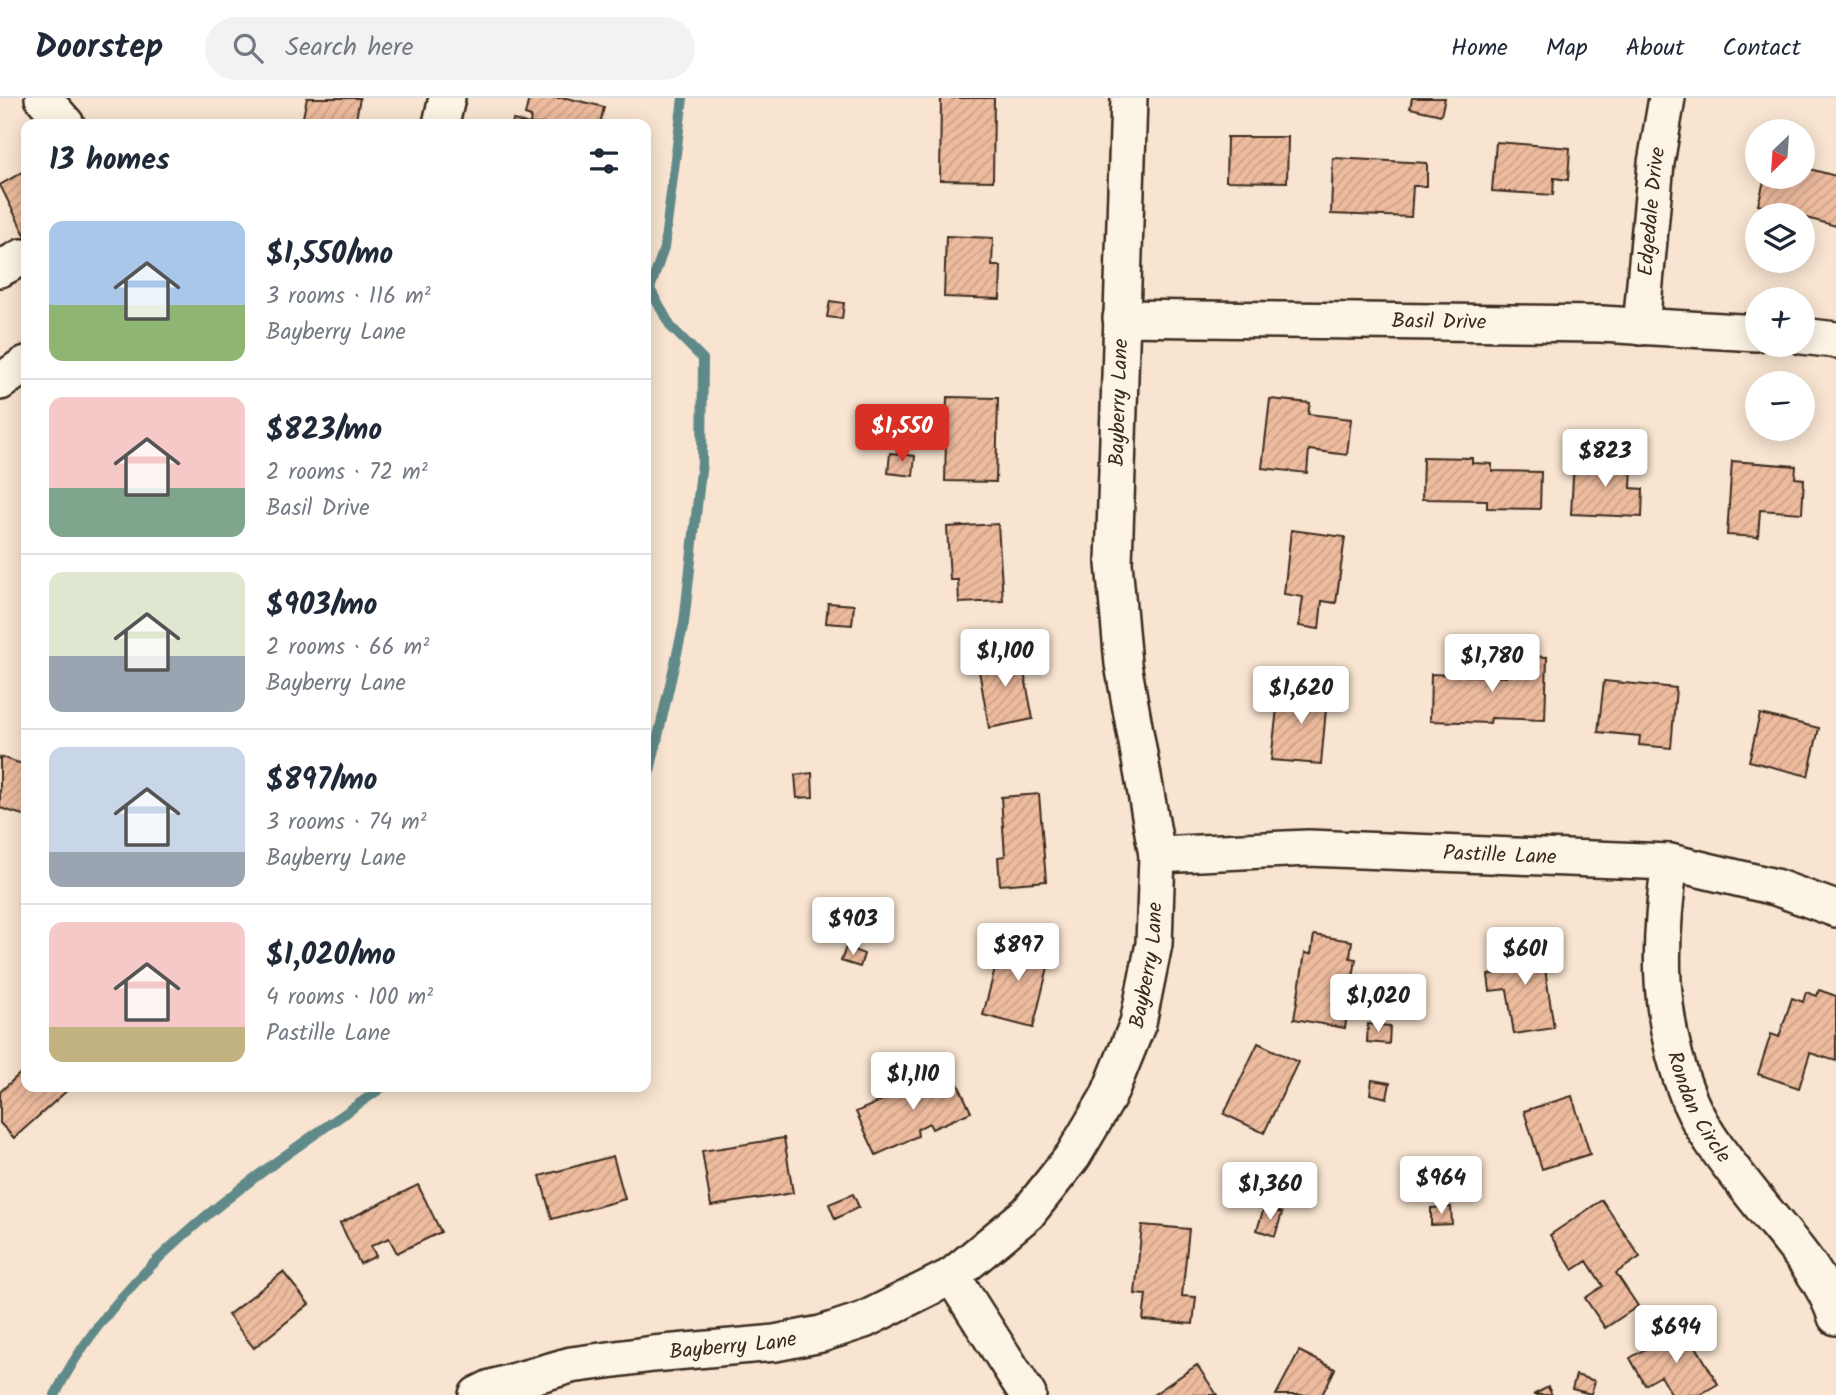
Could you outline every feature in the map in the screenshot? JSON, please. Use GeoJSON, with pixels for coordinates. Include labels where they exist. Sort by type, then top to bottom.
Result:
{"type":"FeatureCollection","features":[{"type":"Feature","properties":{"kind":"street"},"geometry":{"type":"LineString","coordinates":[[43,98],[62,119]]}},
{"type":"Feature","properties":{"kind":"street"},"geometry":{"type":"LineString","coordinates":[[442,119],[447,98]]}},
{"type":"Feature","properties":{"kind":"street","name":"Bayberry Lane"},"geometry":{"type":"LineString","coordinates":[[477,1395],[491,1388],[571,1365],[653,1354],[775,1343],[821,1334],[864,1320],[952,1276],[1028,1213],[1073,1156],[1108,1097],[1138,1023],[1154,944],[1157,855],[1123,664],[1114,563],[1129,98]]}},
{"type":"Feature","properties":{"kind":"street","name":"Edgedale Drive"},"geometry":{"type":"LineString","coordinates":[[1641,327],[1656,163],[1667,98]]}},
{"type":"Feature","properties":{"kind":"street","name":"Basil Drive"},"geometry":{"type":"LineString","coordinates":[[1121,318],[1601,324],[1745,332]]}},
{"type":"Feature","properties":{"kind":"street"},"geometry":{"type":"LineString","coordinates":[[1815,337],[1836,340]]}},
{"type":"Feature","properties":{"kind":"street"},"geometry":{"type":"LineString","coordinates":[[0,382],[21,367]]}},
{"type":"Feature","properties":{"kind":"street","name":"Pastille Lane"},"geometry":{"type":"LineString","coordinates":[[1157,855],[1308,848],[1670,862],[1775,887],[1836,909]]}},
{"type":"Feature","properties":{"kind":"street","name":"Rondan Circle"},"geometry":{"type":"LineString","coordinates":[[1670,862],[1662,919],[1664,1010],[1674,1055],[1691,1104],[1721,1153],[1803,1259],[1831,1302],[1836,1317]]}},
{"type":"Feature","properties":{"kind":"street"},"geometry":{"type":"LineString","coordinates":[[952,1276],[1028,1395]]}},
{"type":"Feature","properties":{"kind":"building"},"geometry":{"type":"Polygon","coordinates":[[[307,98],[360,98],[356,119],[303,119],[307,98]]]}},
{"type":"Feature","properties":{"kind":"building"},"geometry":{"type":"Polygon","coordinates":[[[529,98],[567,98],[604,107],[601,119],[531,119],[525,115],[529,98]]]}},
{"type":"Feature","properties":{"kind":"building"},"geometry":{"type":"Polygon","coordinates":[[[941,98],[994,98],[993,181],[940,180],[941,98]]]}},
{"type":"Feature","properties":{"kind":"building"},"geometry":{"type":"Polygon","coordinates":[[[1412,98],[1445,98],[1441,115],[1410,108],[1412,98]]]}},
{"type":"Feature","properties":{"kind":"building"},"geometry":{"type":"Polygon","coordinates":[[[1227,137],[1288,137],[1287,182],[1226,181],[1227,137]]]}},
{"type":"Feature","properties":{"kind":"building"},"geometry":{"type":"Polygon","coordinates":[[[1496,142],[1570,148],[1568,180],[1554,178],[1553,195],[1492,191],[1496,142]]]}},
{"type":"Feature","properties":{"kind":"building"},"geometry":{"type":"Polygon","coordinates":[[[1333,158],[1427,163],[1427,186],[1413,186],[1411,217],[1331,214],[1333,158]]]}},
{"type":"Feature","properties":{"kind":"building"},"geometry":{"type":"Polygon","coordinates":[[[1815,170],[1836,176],[1836,226],[1815,220],[1815,203],[1758,203],[1762,189],[1815,189],[1815,170]]]}},
{"type":"Feature","properties":{"kind":"building"},"geometry":{"type":"Polygon","coordinates":[[[21,173],[21,227],[0,185],[21,173]]]}},
{"type":"Feature","properties":{"kind":"building"},"geometry":{"type":"Polygon","coordinates":[[[946,236],[993,238],[992,266],[1001,266],[1000,299],[944,297],[946,236]]]}},
{"type":"Feature","properties":{"kind":"building"},"geometry":{"type":"Polygon","coordinates":[[[830,301],[844,303],[842,319],[827,317],[830,301]]]}},
{"type":"Feature","properties":{"kind":"building"},"geometry":{"type":"Polygon","coordinates":[[[947,397],[998,398],[996,482],[945,481],[947,397]]]}},
{"type":"Feature","properties":{"kind":"building"},"geometry":{"type":"Polygon","coordinates":[[[1270,399],[1310,403],[1308,414],[1351,419],[1347,455],[1309,450],[1307,473],[1262,468],[1270,399]]]}},
{"type":"Feature","properties":{"kind":"building"},"geometry":{"type":"Polygon","coordinates":[[[890,453],[915,456],[913,476],[888,473],[890,453]]]}},
{"type":"Feature","properties":{"kind":"building"},"geometry":{"type":"Polygon","coordinates":[[[1423,457],[1472,458],[1472,463],[1492,464],[1492,471],[1541,472],[1540,509],[1487,508],[1487,500],[1422,499],[1423,457]]]}},
{"type":"Feature","properties":{"kind":"building"},"geometry":{"type":"Polygon","coordinates":[[[1574,459],[1632,462],[1631,488],[1643,489],[1642,517],[1571,514],[1574,459]]]}},
{"type":"Feature","properties":{"kind":"building"},"geometry":{"type":"Polygon","coordinates":[[[1732,461],[1796,466],[1795,478],[1804,479],[1802,513],[1760,510],[1758,537],[1727,535],[1732,461]]]}},
{"type":"Feature","properties":{"kind":"building"},"geometry":{"type":"Polygon","coordinates":[[[998,524],[1003,601],[959,603],[958,580],[950,580],[947,527],[998,524]]]}},
{"type":"Feature","properties":{"kind":"building"},"geometry":{"type":"Polygon","coordinates":[[[1291,530],[1345,537],[1336,603],[1322,601],[1319,629],[1299,626],[1303,597],[1284,594],[1291,530]]]}},
{"type":"Feature","properties":{"kind":"building"},"geometry":{"type":"Polygon","coordinates":[[[828,603],[854,605],[852,625],[826,623],[828,603]]]}},
{"type":"Feature","properties":{"kind":"building"},"geometry":{"type":"Polygon","coordinates":[[[1020,651],[1033,719],[989,728],[977,659],[1020,651]]]}},
{"type":"Feature","properties":{"kind":"building"},"geometry":{"type":"Polygon","coordinates":[[[1506,655],[1547,657],[1545,720],[1491,718],[1490,723],[1430,721],[1431,674],[1506,677],[1506,655]]]}},
{"type":"Feature","properties":{"kind":"building"},"geometry":{"type":"Polygon","coordinates":[[[1604,681],[1676,688],[1671,748],[1639,745],[1640,736],[1598,732],[1604,681]]]}},
{"type":"Feature","properties":{"kind":"building"},"geometry":{"type":"Polygon","coordinates":[[[1299,684],[1328,687],[1321,764],[1271,760],[1277,709],[1282,709],[1283,693],[1299,694],[1299,684]]]}},
{"type":"Feature","properties":{"kind":"building"},"geometry":{"type":"Polygon","coordinates":[[[1760,714],[1819,728],[1808,776],[1749,761],[1760,714]]]}},
{"type":"Feature","properties":{"kind":"building"},"geometry":{"type":"Polygon","coordinates":[[[0,757],[21,763],[21,814],[0,808],[0,757]]]}},
{"type":"Feature","properties":{"kind":"building"},"geometry":{"type":"Polygon","coordinates":[[[812,773],[813,797],[797,798],[795,775],[812,773]]]}},
{"type":"Feature","properties":{"kind":"building"},"geometry":{"type":"Polygon","coordinates":[[[1039,794],[1046,881],[1000,885],[998,857],[1005,856],[1001,797],[1039,794]]]}},
{"type":"Feature","properties":{"kind":"building"},"geometry":{"type":"Polygon","coordinates":[[[1314,935],[1352,941],[1350,958],[1356,959],[1345,1028],[1294,1019],[1305,953],[1311,954],[1314,935]]]}},
{"type":"Feature","properties":{"kind":"building"},"geometry":{"type":"Polygon","coordinates":[[[1003,938],[1052,951],[1033,1028],[983,1015],[1003,938]]]}},
{"type":"Feature","properties":{"kind":"building"},"geometry":{"type":"Polygon","coordinates":[[[1541,942],[1554,1028],[1514,1034],[1507,989],[1490,991],[1488,975],[1502,973],[1498,948],[1541,942]]]}},
{"type":"Feature","properties":{"kind":"building"},"geometry":{"type":"Polygon","coordinates":[[[846,947],[864,954],[860,967],[841,961],[846,947]]]}},
{"type":"Feature","properties":{"kind":"building"},"geometry":{"type":"Polygon","coordinates":[[[1819,990],[1836,996],[1836,1061],[1810,1053],[1799,1088],[1758,1074],[1771,1034],[1779,1037],[1792,998],[1803,1002],[1806,992],[1817,996],[1819,990]]]}},
{"type":"Feature","properties":{"kind":"building"},"geometry":{"type":"Polygon","coordinates":[[[1368,1024],[1390,1026],[1389,1044],[1367,1042],[1368,1024]]]}},
{"type":"Feature","properties":{"kind":"building"},"geometry":{"type":"Polygon","coordinates":[[[1258,1043],[1298,1062],[1264,1133],[1224,1114],[1258,1043]]]}},
{"type":"Feature","properties":{"kind":"building"},"geometry":{"type":"Polygon","coordinates":[[[951,1069],[971,1112],[932,1129],[929,1123],[917,1129],[918,1136],[876,1155],[856,1112],[951,1069]]]}},
{"type":"Feature","properties":{"kind":"building"},"geometry":{"type":"Polygon","coordinates":[[[21,1073],[21,1092],[65,1092],[14,1138],[0,1123],[0,1092],[21,1073]]]}},
{"type":"Feature","properties":{"kind":"building"},"geometry":{"type":"Polygon","coordinates":[[[1372,1080],[1390,1083],[1387,1098],[1370,1094],[1372,1080]]]}},
{"type":"Feature","properties":{"kind":"building"},"geometry":{"type":"Polygon","coordinates":[[[1572,1096],[1590,1154],[1542,1169],[1524,1111],[1572,1096]]]}},
{"type":"Feature","properties":{"kind":"building"},"geometry":{"type":"Polygon","coordinates":[[[784,1138],[793,1193],[711,1206],[702,1151],[784,1138]]]}},
{"type":"Feature","properties":{"kind":"building"},"geometry":{"type":"Polygon","coordinates":[[[613,1156],[625,1199],[552,1219],[540,1176],[613,1156]]]}},
{"type":"Feature","properties":{"kind":"building"},"geometry":{"type":"Polygon","coordinates":[[[418,1185],[441,1232],[397,1253],[389,1238],[371,1246],[376,1256],[360,1264],[340,1223],[418,1185]]]}},
{"type":"Feature","properties":{"kind":"building"},"geometry":{"type":"Polygon","coordinates":[[[853,1194],[859,1207],[835,1219],[829,1204],[853,1194]]]}},
{"type":"Feature","properties":{"kind":"building"},"geometry":{"type":"Polygon","coordinates":[[[1602,1200],[1640,1257],[1616,1273],[1638,1306],[1605,1328],[1585,1298],[1603,1286],[1587,1261],[1573,1270],[1550,1235],[1602,1200]]]}},
{"type":"Feature","properties":{"kind":"building"},"geometry":{"type":"Polygon","coordinates":[[[1451,1207],[1452,1224],[1431,1225],[1431,1208],[1451,1207]]]}},
{"type":"Feature","properties":{"kind":"building"},"geometry":{"type":"Polygon","coordinates":[[[1264,1208],[1282,1213],[1275,1236],[1257,1230],[1264,1208]]]}},
{"type":"Feature","properties":{"kind":"building"},"geometry":{"type":"Polygon","coordinates":[[[1142,1225],[1189,1229],[1182,1296],[1196,1297],[1193,1324],[1143,1320],[1146,1295],[1135,1294],[1142,1225]]]}},
{"type":"Feature","properties":{"kind":"building"},"geometry":{"type":"Polygon","coordinates":[[[283,1272],[309,1304],[254,1348],[228,1315],[283,1272]]]}},
{"type":"Feature","properties":{"kind":"building"},"geometry":{"type":"Polygon","coordinates":[[[1684,1326],[1718,1384],[1699,1395],[1672,1395],[1661,1376],[1645,1385],[1630,1358],[1684,1326]]]}},
{"type":"Feature","properties":{"kind":"building"},"geometry":{"type":"Polygon","coordinates":[[[1299,1351],[1335,1369],[1322,1395],[1276,1395],[1299,1351]]]}},
{"type":"Feature","properties":{"kind":"building"},"geometry":{"type":"Polygon","coordinates":[[[1197,1365],[1217,1395],[1153,1395],[1197,1365]]]}},
{"type":"Feature","properties":{"kind":"building"},"geometry":{"type":"Polygon","coordinates":[[[1576,1375],[1595,1381],[1591,1394],[1572,1389],[1576,1375]]]}},
{"type":"Feature","properties":{"kind":"building"},"geometry":{"type":"Polygon","coordinates":[[[1548,1387],[1552,1395],[1533,1395],[1548,1387]]]}},
{"type":"Feature","properties":{"kind":"waterway"},"geometry":{"type":"LineString","coordinates":[[651,286],[664,248],[683,98]]}},
{"type":"Feature","properties":{"kind":"waterway"},"geometry":{"type":"LineString","coordinates":[[651,291],[671,327],[703,359],[702,462],[684,623],[651,767]]}},
{"type":"Feature","properties":{"kind":"waterway"},"geometry":{"type":"LineString","coordinates":[[55,1395],[83,1347],[117,1302],[156,1261],[244,1186],[376,1092]]}}]}
